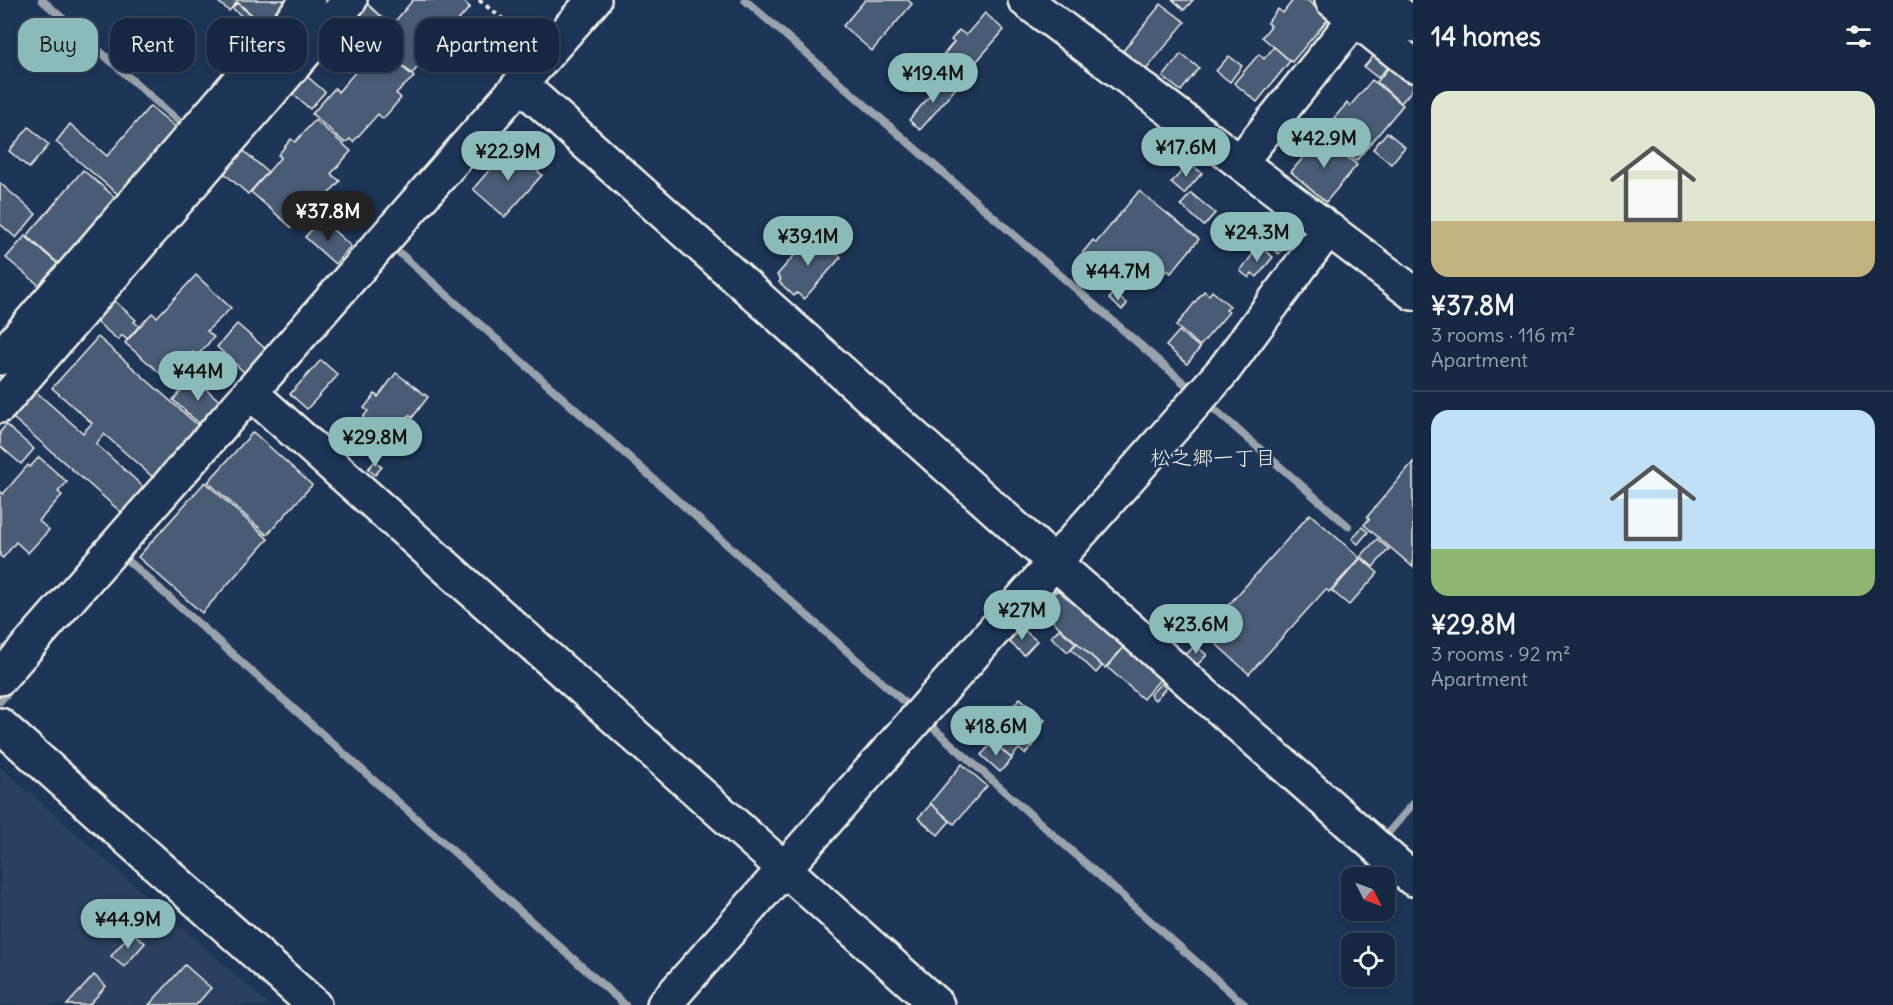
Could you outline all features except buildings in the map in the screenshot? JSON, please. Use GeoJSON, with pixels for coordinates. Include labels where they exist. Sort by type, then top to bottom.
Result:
{"type":"FeatureCollection","features":[{"type":"Feature","properties":{"kind":"street"},"geometry":{"type":"LineString","coordinates":[[0,358],[309,0]]}},
{"type":"Feature","properties":{"kind":"street"},"geometry":{"type":"LineString","coordinates":[[0,406],[350,0]]}},
{"type":"Feature","properties":{"kind":"street"},"geometry":{"type":"LineString","coordinates":[[559,40],[594,0]]}},
{"type":"Feature","properties":{"kind":"street"},"geometry":{"type":"LineString","coordinates":[[1025,0],[1413,293]]}},
{"type":"Feature","properties":{"kind":"street"},"geometry":{"type":"LineString","coordinates":[[1382,0],[1413,25]]}},
{"type":"Feature","properties":{"kind":"street"},"geometry":{"type":"LineString","coordinates":[[1240,162],[1352,6],[1413,65]]}},
{"type":"Feature","properties":{"kind":"street"},"geometry":{"type":"LineString","coordinates":[[0,678],[531,72]]}},
{"type":"Feature","properties":{"kind":"street"},"geometry":{"type":"LineString","coordinates":[[520,84],[1055,563],[1413,879]]}},
{"type":"Feature","properties":{"kind":"street"},"geometry":{"type":"LineString","coordinates":[[664,1005],[1223,371],[1328,230]]}},
{"type":"Feature","properties":{"kind":"street"},"geometry":{"type":"LineString","coordinates":[[250,392],[937,1005]]}},
{"type":"Feature","properties":{"kind":"street"},"geometry":{"type":"LineString","coordinates":[[0,724],[314,1005]]}},
{"type":"Feature","properties":{"kind":"path"},"geometry":{"type":"LineString","coordinates":[[479,0],[501,18]]}},
{"type":"Feature","properties":{"kind":"shaded area"},"geometry":{"type":"Polygon","coordinates":[[[0,766],[269,1005],[0,1005],[0,766]]]}},
{"type":"Feature","properties":{"kind":"waterway"},"geometry":{"type":"LineString","coordinates":[[42,0],[184,126]]}},
{"type":"Feature","properties":{"kind":"waterway"},"geometry":{"type":"LineString","coordinates":[[745,0],[1185,384]]}},
{"type":"Feature","properties":{"kind":"waterway"},"geometry":{"type":"LineString","coordinates":[[394,248],[903,701]]}},
{"type":"Feature","properties":{"kind":"waterway"},"geometry":{"type":"LineString","coordinates":[[1214,409],[1348,526]]}},
{"type":"Feature","properties":{"kind":"waterway"},"geometry":{"type":"LineString","coordinates":[[124,557],[625,1005]]}},
{"type":"Feature","properties":{"kind":"waterway"},"geometry":{"type":"LineString","coordinates":[[0,701],[14,685]]}},
{"type":"Feature","properties":{"kind":"waterway"},"geometry":{"type":"LineString","coordinates":[[931,726],[1245,1005]]}},
{"type":"Feature","properties":{"kind":"waterway"},"geometry":{"type":"LineString","coordinates":[[1388,833],[1413,804]]}},
{"type":"Feature","properties":{"kind":"district","name":"松之郷一丁目"},"geometry":{"type":"Point","coordinates":[1213,458]}}]}
